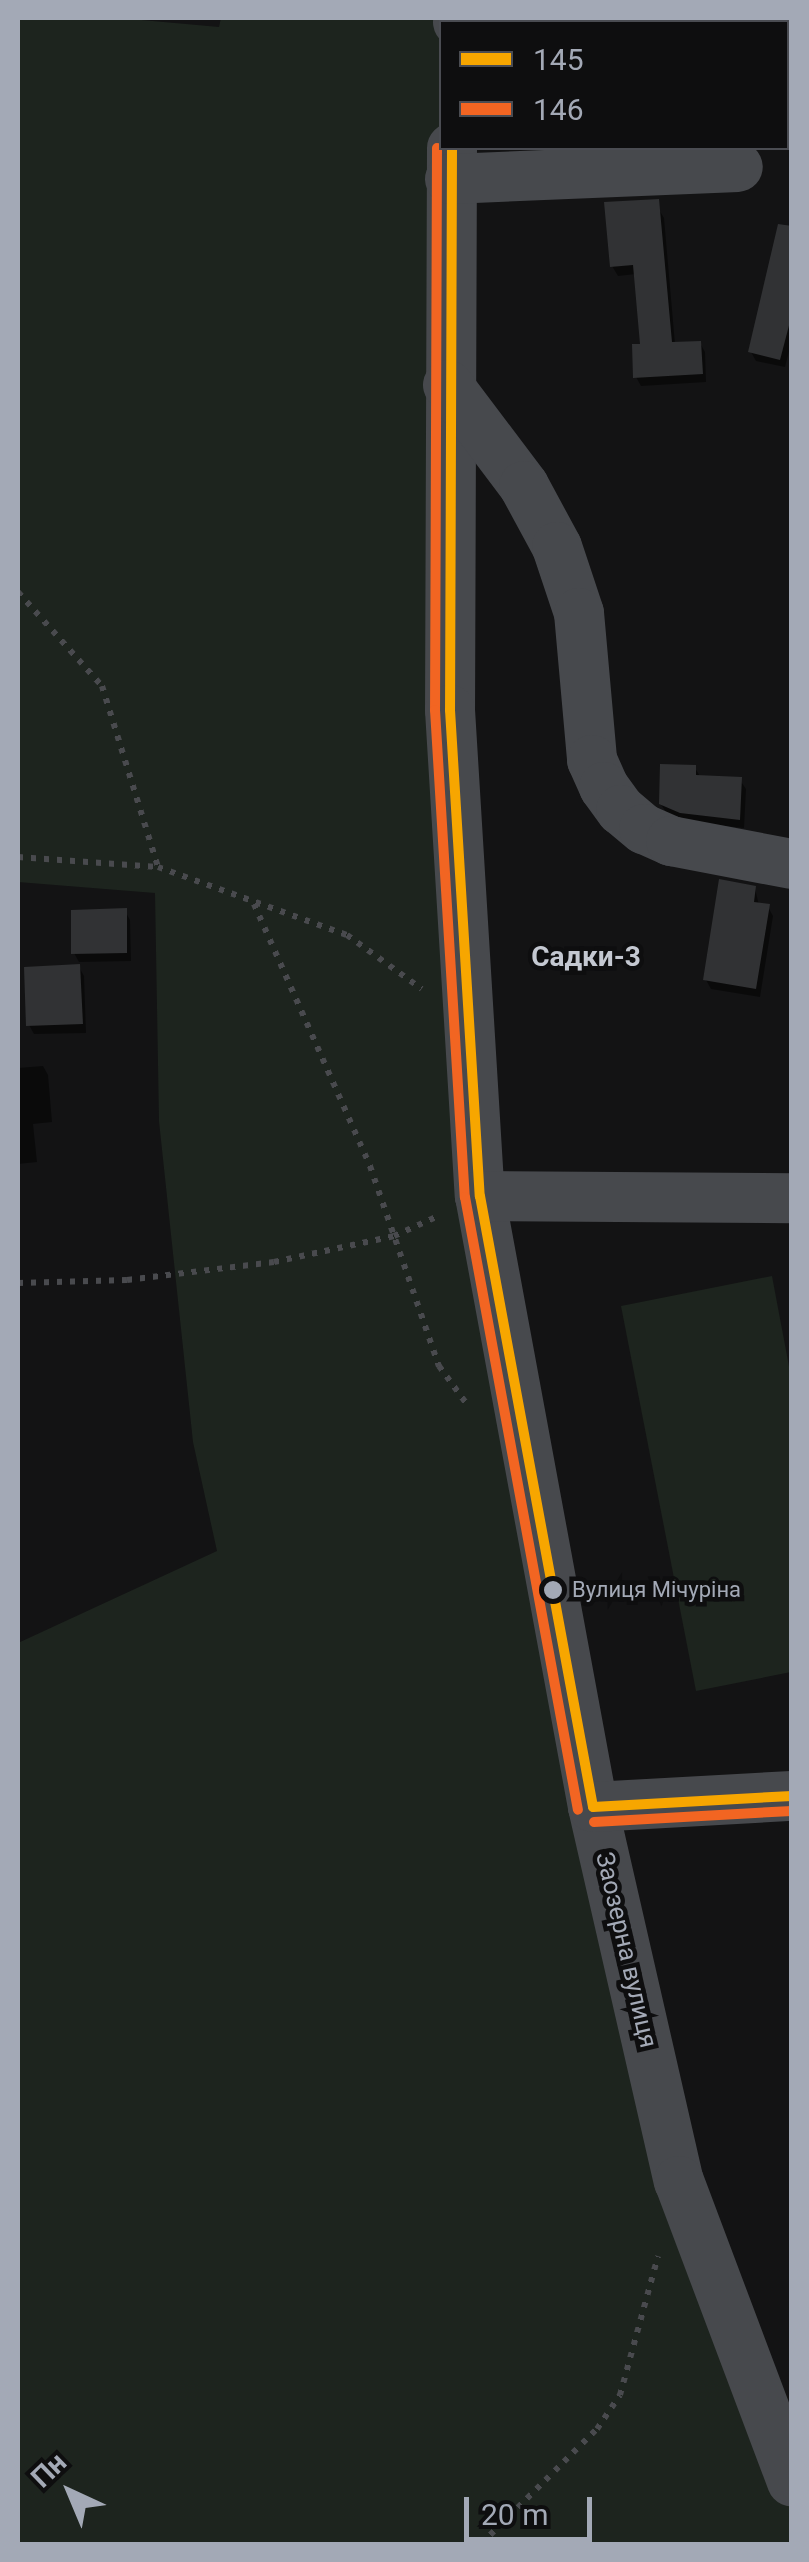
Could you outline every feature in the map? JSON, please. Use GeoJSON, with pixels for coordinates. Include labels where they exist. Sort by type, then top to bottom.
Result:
{"type":"FeatureCollection","features":[{"type":"Feature","properties":{"kind":"street"},"geometry":{"type":"LineString","coordinates":[[451,163],[738,167]]}},
{"type":"Feature","properties":{"kind":"street","name":"Заозерна вулиця"},"geometry":{"type":"LineString","coordinates":[[451,163],[450,710],[466,1022],[480,1196],[593,1807],[679,2181],[792,2481]]}},
{"type":"Feature","properties":{"kind":"street"},"geometry":{"type":"LineString","coordinates":[[448,385],[524,486],[557,548],[579,613],[592,760],[604,787],[632,820],[671,841],[792,864]]}},
{"type":"Feature","properties":{"kind":"street"},"geometry":{"type":"LineString","coordinates":[[480,1196],[792,1198]]}},
{"type":"Feature","properties":{"kind":"street"},"geometry":{"type":"LineString","coordinates":[[593,1807],[792,1796]]}},
{"type":"Feature","properties":{"kind":"path"},"geometry":{"type":"LineString","coordinates":[[18,592],[102,686],[158,867]]}},
{"type":"Feature","properties":{"kind":"path"},"geometry":{"type":"LineString","coordinates":[[18,857],[158,867],[347,935],[466,1022]]}},
{"type":"Feature","properties":{"kind":"path"},"geometry":{"type":"LineString","coordinates":[[254,904],[370,1166],[439,1366]]}},
{"type":"Feature","properties":{"kind":"path"},"geometry":{"type":"LineString","coordinates":[[18,1283],[127,1280],[274,1262],[394,1236],[480,1196]]}},
{"type":"Feature","properties":{"kind":"path"},"geometry":{"type":"LineString","coordinates":[[481,2544],[597,2430],[620,2395],[659,2252]]}},
{"type":"Feature","properties":{"kind":"path"},"geometry":{"type":"LineString","coordinates":[[498,2531],[500,2544]]}},
{"type":"Feature","properties":{"kind":"shaded area"},"geometry":{"type":"Polygon","coordinates":[[[18,18],[119,18],[219,27],[221,18],[459,18],[439,20],[439,150],[442,150],[467,1021],[593,1807],[791,2481],[791,2544],[18,2544],[18,1643],[217,1551],[193,1442],[159,1121],[155,893],[18,882],[18,18]]]}},
{"type":"Feature","properties":{"kind":"shaded area"},"geometry":{"type":"Polygon","coordinates":[[[772,1276],[791,1377],[791,1672],[696,1691],[621,1306],[772,1276]]]}},
{"type":"Feature","properties":{"kind":"building"},"geometry":{"type":"Polygon","coordinates":[[[659,199],[672,342],[701,341],[703,374],[633,378],[632,344],[640,344],[633,265],[610,267],[604,202],[659,199]]]}},
{"type":"Feature","properties":{"kind":"building"},"geometry":{"type":"Polygon","coordinates":[[[778,224],[792,226],[792,314],[780,360],[748,352],[778,224]]]}},
{"type":"Feature","properties":{"kind":"building"},"geometry":{"type":"Polygon","coordinates":[[[660,764],[696,765],[696,775],[742,777],[740,820],[680,813],[659,804],[660,764]]]}},
{"type":"Feature","properties":{"kind":"building"},"geometry":{"type":"Polygon","coordinates":[[[719,879],[756,886],[754,902],[770,904],[756,989],[703,980],[719,879]]]}},
{"type":"Feature","properties":{"kind":"building"},"geometry":{"type":"Polygon","coordinates":[[[127,908],[127,953],[71,954],[71,910],[127,908]]]}},
{"type":"Feature","properties":{"kind":"building"},"geometry":{"type":"Polygon","coordinates":[[[80,964],[83,1024],[26,1026],[24,967],[80,964]]]}},
{"type":"Feature","properties":{"kind":"transit line","name":"146"},"geometry":{"type":"LineString","coordinates":[[437,148],[435,710],[465,1197],[578,1810]]}},
{"type":"Feature","properties":{"kind":"transit line","name":"145"},"geometry":{"type":"LineString","coordinates":[[452,150],[450,710],[480,1196],[593,1807]]}},
{"type":"Feature","properties":{"kind":"transit line","name":"145"},"geometry":{"type":"LineString","coordinates":[[593,1807],[792,1796]]}},
{"type":"Feature","properties":{"kind":"transit line","name":"146"},"geometry":{"type":"LineString","coordinates":[[594,1822],[792,1811]]}},
{"type":"Feature","properties":{"kind":"place","name":"Вулиця Мічуріна"},"geometry":{"type":"Point","coordinates":[553,1590]}},
{"type":"Feature","properties":{"kind":"district","name":"Садки-3"},"geometry":{"type":"Point","coordinates":[586,957]}}]}
